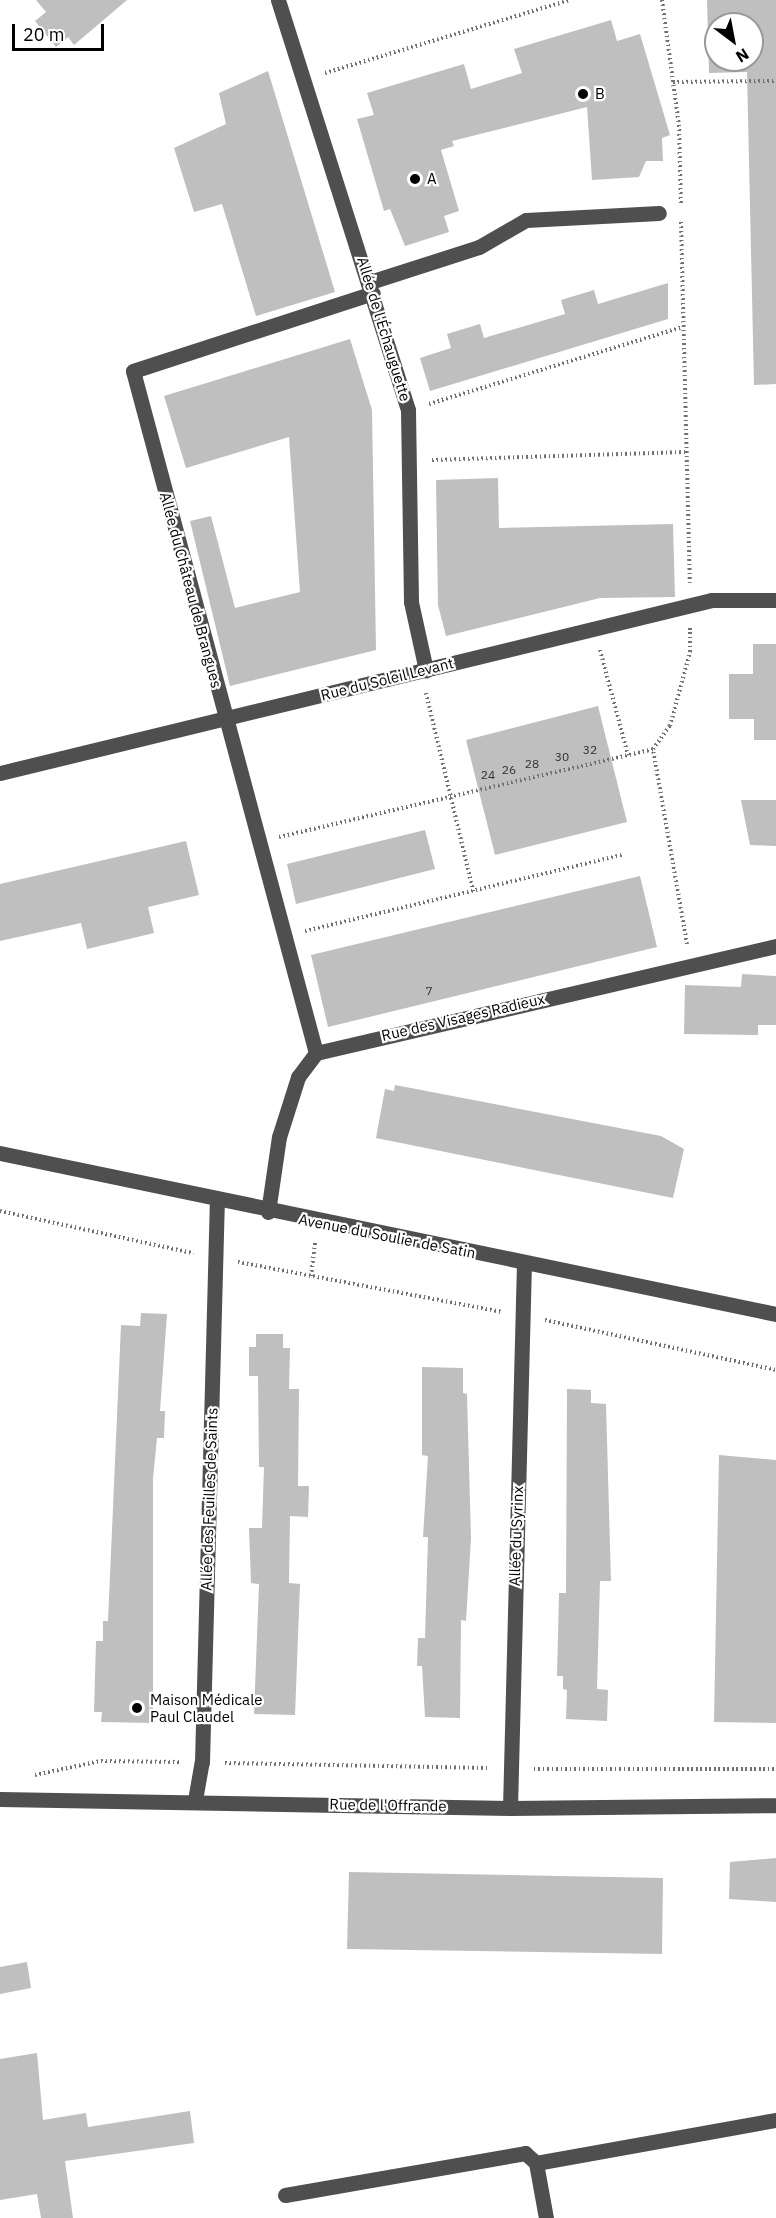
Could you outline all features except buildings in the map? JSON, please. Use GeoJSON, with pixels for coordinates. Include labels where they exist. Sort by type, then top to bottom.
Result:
{"type":"FeatureCollection","features":[{"type":"Feature","properties":{"kind":"street","name":"Allée de l'Échauguette"},"geometry":{"type":"LineString","coordinates":[[278,0],[372,287],[408,410],[411,602],[423,670]]}},
{"type":"Feature","properties":{"kind":"street"},"geometry":{"type":"LineString","coordinates":[[372,287],[479,247],[526,220],[659,213]]}},
{"type":"Feature","properties":{"kind":"street","name":"Allée du Château de Brangues"},"geometry":{"type":"LineString","coordinates":[[316,1053],[133,371],[372,287]]}},
{"type":"Feature","properties":{"kind":"street","name":"Rue du Soleil Levant"},"geometry":{"type":"LineString","coordinates":[[0,773],[690,605],[776,600]]}},
{"type":"Feature","properties":{"kind":"street","name":"Rue des Visages Radieux"},"geometry":{"type":"LineString","coordinates":[[316,1053],[776,946]]}},
{"type":"Feature","properties":{"kind":"street"},"geometry":{"type":"LineString","coordinates":[[268,1212],[279,1137],[298,1077],[316,1053]]}},
{"type":"Feature","properties":{"kind":"street","name":"Avenue du Soulier de Satin"},"geometry":{"type":"LineString","coordinates":[[0,1153],[217,1198],[268,1212],[776,1314]]}},
{"type":"Feature","properties":{"kind":"street","name":"Allée des Feuilles de Saints"},"geometry":{"type":"LineString","coordinates":[[195,1800],[202,1762],[217,1198]]}},
{"type":"Feature","properties":{"kind":"street","name":"Allée du Syrinx"},"geometry":{"type":"LineString","coordinates":[[510,1808],[509,1769],[524,1264]]}},
{"type":"Feature","properties":{"kind":"street","name":"Rue de l'Offrande"},"geometry":{"type":"LineString","coordinates":[[5,1798],[510,1808],[776,1805]]}},
{"type":"Feature","properties":{"kind":"street"},"geometry":{"type":"LineString","coordinates":[[536,2163],[776,2120]]}},
{"type":"Feature","properties":{"kind":"street"},"geometry":{"type":"LineString","coordinates":[[285,2195],[525,2153],[536,2163],[546,2218]]}},
{"type":"Feature","properties":{"kind":"path"},"geometry":{"type":"LineString","coordinates":[[304,79],[570,0]]}},
{"type":"Feature","properties":{"kind":"path"},"geometry":{"type":"LineString","coordinates":[[258,842],[653,749],[670,726],[690,652],[690,605],[683,326],[673,82],[662,0]]}},
{"type":"Feature","properties":{"kind":"path"},"geometry":{"type":"LineString","coordinates":[[673,82],[776,81]]}},
{"type":"Feature","properties":{"kind":"path"},"geometry":{"type":"LineString","coordinates":[[408,410],[683,326]]}},
{"type":"Feature","properties":{"kind":"path"},"geometry":{"type":"LineString","coordinates":[[409,460],[686,452]]}},
{"type":"Feature","properties":{"kind":"path"},"geometry":{"type":"LineString","coordinates":[[595,628],[628,755]]}},
{"type":"Feature","properties":{"kind":"path"},"geometry":{"type":"LineString","coordinates":[[423,670],[473,891]]}},
{"type":"Feature","properties":{"kind":"path"},"geometry":{"type":"LineString","coordinates":[[653,749],[691,965]]}},
{"type":"Feature","properties":{"kind":"path"},"geometry":{"type":"LineString","coordinates":[[284,936],[622,855]]}},
{"type":"Feature","properties":{"kind":"path"},"geometry":{"type":"LineString","coordinates":[[0,1211],[215,1258],[523,1315],[776,1370]]}},
{"type":"Feature","properties":{"kind":"path"},"geometry":{"type":"LineString","coordinates":[[311,1276],[318,1222]]}},
{"type":"Feature","properties":{"kind":"path"},"geometry":{"type":"LineString","coordinates":[[5,1798],[29,1778],[101,1761],[509,1769],[776,1769]]}},
{"type":"Feature","properties":{"kind":"place","name":"B"},"geometry":{"type":"Point","coordinates":[583,94]}},
{"type":"Feature","properties":{"kind":"place","name":"A"},"geometry":{"type":"Point","coordinates":[415,179]}},
{"type":"Feature","properties":{"kind":"place","name":"Maison Médicale Paul Claudel"},"geometry":{"type":"Point","coordinates":[137,1708]}}]}
